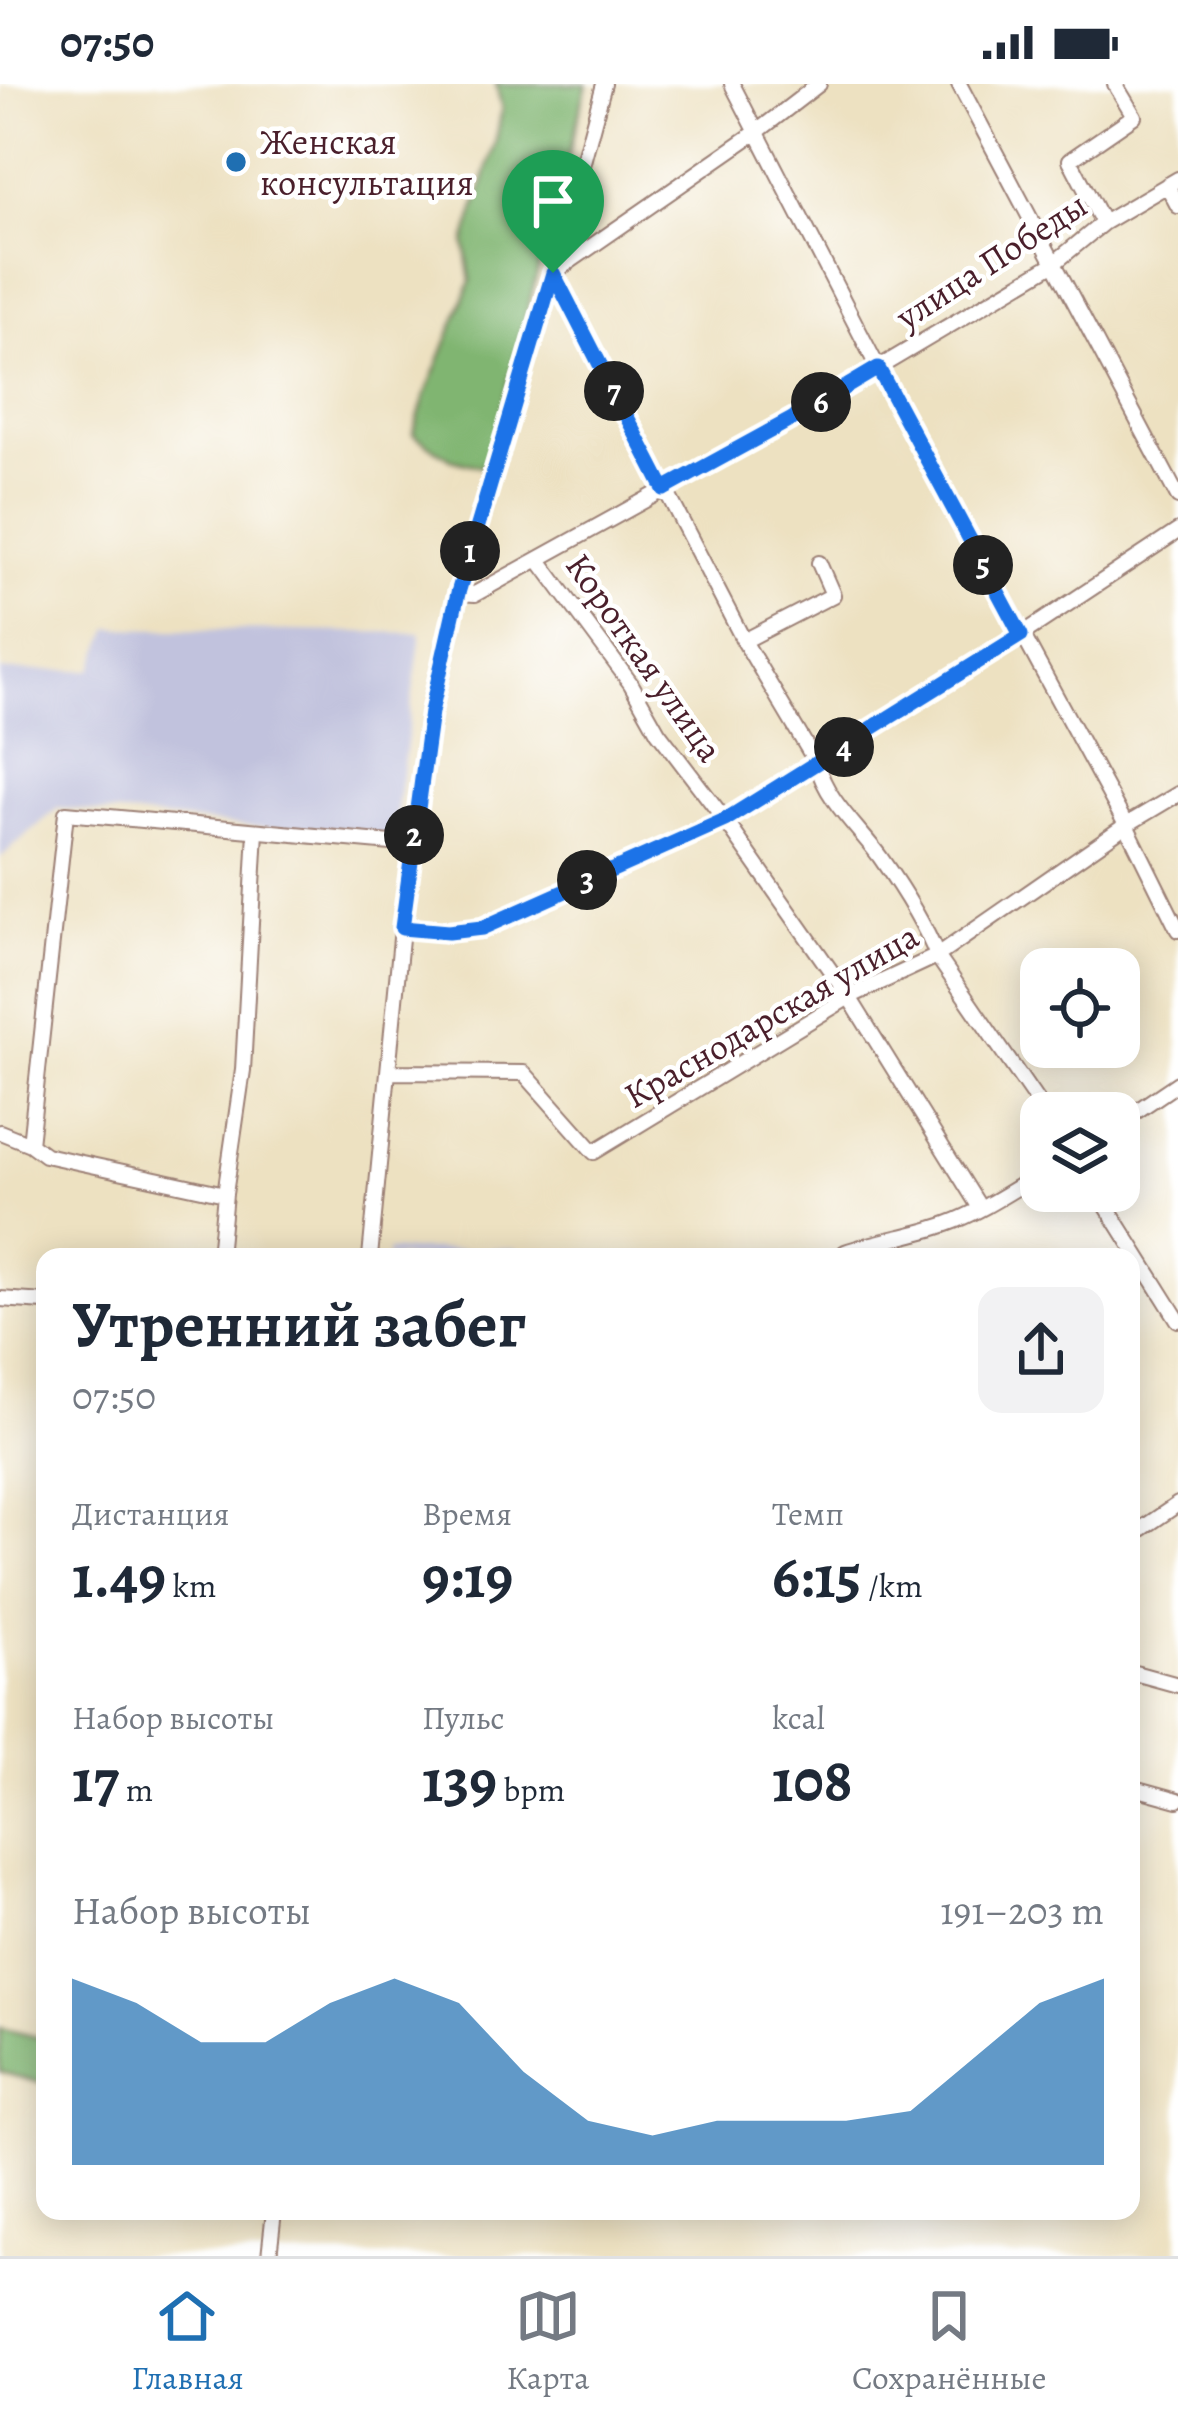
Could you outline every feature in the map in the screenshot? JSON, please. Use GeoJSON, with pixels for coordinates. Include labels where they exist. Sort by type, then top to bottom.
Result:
{"type":"FeatureCollection","features":[{"type":"Feature","properties":{"kind":"street"},"geometry":{"type":"LineString","coordinates":[[371,1248],[402,928],[431,712],[458,593],[604,84]]}},
{"type":"Feature","properties":{"kind":"street"},"geometry":{"type":"LineString","coordinates":[[732,84],[1178,930]]}},
{"type":"Feature","properties":{"kind":"street"},"geometry":{"type":"LineString","coordinates":[[553,273],[819,84]]}},
{"type":"Feature","properties":{"kind":"street"},"geometry":{"type":"LineString","coordinates":[[959,84],[1178,496]]}},
{"type":"Feature","properties":{"kind":"street"},"geometry":{"type":"LineString","coordinates":[[1103,223],[1070,160],[1134,116],[1115,84]]}},
{"type":"Feature","properties":{"kind":"street"},"geometry":{"type":"LineString","coordinates":[[1173,182],[1178,206]]}},
{"type":"Feature","properties":{"kind":"street","name":"улица Победы"},"geometry":{"type":"LineString","coordinates":[[458,593],[475,594],[792,419],[1053,264],[1103,223],[1173,182]]}},
{"type":"Feature","properties":{"kind":"street"},"geometry":{"type":"LineString","coordinates":[[553,273],[820,777],[879,856],[937,956],[1031,1092]]}},
{"type":"Feature","properties":{"kind":"street"},"geometry":{"type":"LineString","coordinates":[[402,928],[448,932],[482,928],[725,820],[1178,532]]}},
{"type":"Feature","properties":{"kind":"street","name":"Короткая улица"},"geometry":{"type":"LineString","coordinates":[[539,560],[849,997],[980,1208]]}},
{"type":"Feature","properties":{"kind":"street"},"geometry":{"type":"LineString","coordinates":[[744,641],[833,595],[819,563]]}},
{"type":"Feature","properties":{"kind":"street","name":"Краснодарская улица"},"geometry":{"type":"LineString","coordinates":[[388,1072],[524,1072],[594,1152],[849,997],[937,956],[1178,794]]}},
{"type":"Feature","properties":{"kind":"street"},"geometry":{"type":"LineString","coordinates":[[30,1144],[66,813],[413,845]]}},
{"type":"Feature","properties":{"kind":"street"},"geometry":{"type":"LineString","coordinates":[[221,1248],[243,1070],[256,831]]}},
{"type":"Feature","properties":{"kind":"street"},"geometry":{"type":"LineString","coordinates":[[1140,1109],[1178,1083]]}},
{"type":"Feature","properties":{"kind":"street"},"geometry":{"type":"LineString","coordinates":[[0,1132],[44,1155],[225,1194]]}},
{"type":"Feature","properties":{"kind":"street"},"geometry":{"type":"LineString","coordinates":[[856,1248],[952,1222],[1020,1185]]}},
{"type":"Feature","properties":{"kind":"street"},"geometry":{"type":"LineString","coordinates":[[1109,1212],[1132,1248]]}},
{"type":"Feature","properties":{"kind":"street"},"geometry":{"type":"LineString","coordinates":[[1140,1260],[1178,1320]]}},
{"type":"Feature","properties":{"kind":"street"},"geometry":{"type":"LineString","coordinates":[[0,1299],[36,1301]]}},
{"type":"Feature","properties":{"kind":"street"},"geometry":{"type":"LineString","coordinates":[[1140,1529],[1178,1504]]}},
{"type":"Feature","properties":{"kind":"street"},"geometry":{"type":"LineString","coordinates":[[1140,1674],[1178,1685]]}},
{"type":"Feature","properties":{"kind":"street"},"geometry":{"type":"LineString","coordinates":[[1140,1789],[1178,1800]]}},
{"type":"Feature","properties":{"kind":"street"},"geometry":{"type":"LineString","coordinates":[[269,2256],[273,2220]]}},
{"type":"Feature","properties":{"kind":"shaded area"},"geometry":{"type":"Polygon","coordinates":[[[110,628],[421,633],[393,840],[58,808],[0,858],[0,671],[92,670],[110,628]]]}},
{"type":"Feature","properties":{"kind":"green space"},"geometry":{"type":"Polygon","coordinates":[[[496,84],[587,84],[493,441],[482,467],[451,459],[413,434],[471,281],[465,243],[495,145],[502,109],[496,84]]]}},
{"type":"Feature","properties":{"kind":"green space"},"geometry":{"type":"Polygon","coordinates":[[[0,2028],[36,2037],[36,2082],[0,2072],[0,2028]]]}},
{"type":"Feature","properties":{"kind":"place","name":"Женская консультация"},"geometry":{"type":"Point","coordinates":[236,162]}},
{"type":"Feature","properties":{"kind":"route"},"geometry":{"type":"LineString","coordinates":[[553,273],[664,489],[878,368],[1021,635],[725,820],[482,928],[448,932],[402,928],[431,712],[458,593],[553,273]]}}]}
